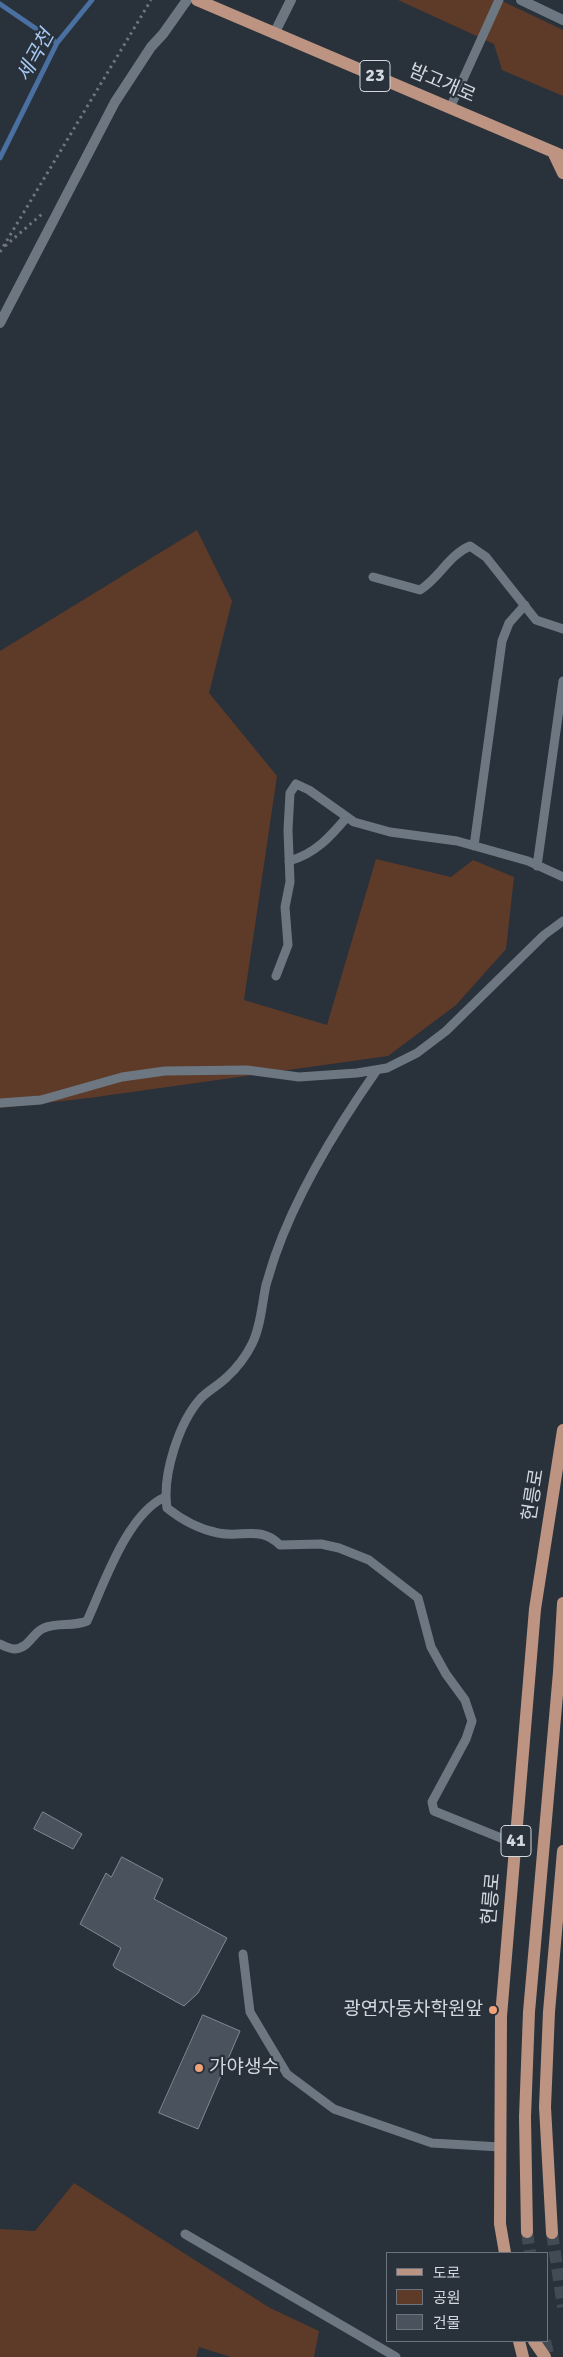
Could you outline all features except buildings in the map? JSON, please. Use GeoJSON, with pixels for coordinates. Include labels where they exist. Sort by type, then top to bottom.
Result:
{"type":"FeatureCollection","features":[{"type":"Feature","properties":{"kind":"main road","name":"밤고개로"},"geometry":{"type":"LineString","coordinates":[[197,0],[450,108],[560,152]]}},
{"type":"Feature","properties":{"kind":"main road"},"geometry":{"type":"LineString","coordinates":[[560,152],[563,173]]}},
{"type":"Feature","properties":{"kind":"main road","name":"헌릉로"},"geometry":{"type":"LineString","coordinates":[[505,2252],[500,2224],[501,2016],[535,1609],[563,1430]]}},
{"type":"Feature","properties":{"kind":"main road"},"geometry":{"type":"LineString","coordinates":[[528,2232],[525,2117],[529,2012],[563,1603]]}},
{"type":"Feature","properties":{"kind":"main road"},"geometry":{"type":"LineString","coordinates":[[552,2233],[546,2097],[549,2012],[563,1851]]}},
{"type":"Feature","properties":{"kind":"main road"},"geometry":{"type":"LineString","coordinates":[[535,2342],[546,2357]]}},
{"type":"Feature","properties":{"kind":"street"},"geometry":{"type":"LineString","coordinates":[[0,323],[115,102],[151,47],[163,34],[187,0]]}},
{"type":"Feature","properties":{"kind":"street"},"geometry":{"type":"LineString","coordinates":[[274,34],[291,0]]}},
{"type":"Feature","properties":{"kind":"street"},"geometry":{"type":"LineString","coordinates":[[521,0],[563,20]]}},
{"type":"Feature","properties":{"kind":"lane"},"geometry":{"type":"LineString","coordinates":[[450,108],[499,0]]}},
{"type":"Feature","properties":{"kind":"lane"},"geometry":{"type":"LineString","coordinates":[[373,577],[420,590],[430,584],[460,550],[470,546],[486,557],[536,620],[563,629]]}},
{"type":"Feature","properties":{"kind":"lane"},"geometry":{"type":"LineString","coordinates":[[474,846],[502,641],[509,623],[524,605]]}},
{"type":"Feature","properties":{"kind":"lane"},"geometry":{"type":"LineString","coordinates":[[538,866],[563,681]]}},
{"type":"Feature","properties":{"kind":"lane"},"geometry":{"type":"LineString","coordinates":[[276,976],[288,945],[285,907],[290,882],[290,793],[296,784],[309,790],[354,822],[373,829],[457,841],[528,861],[563,877]]}},
{"type":"Feature","properties":{"kind":"lane"},"geometry":{"type":"LineString","coordinates":[[289,862],[306,857],[330,838],[346,817]]}},
{"type":"Feature","properties":{"kind":"lane"},"geometry":{"type":"LineString","coordinates":[[0,1103],[41,1100],[122,1077],[165,1071],[247,1070],[299,1077],[387,1068],[417,1053],[446,1031],[544,935],[563,921]]}},
{"type":"Feature","properties":{"kind":"lane"},"geometry":{"type":"LineString","coordinates":[[377,1070],[341,1125],[286,1230],[266,1284],[253,1341],[244,1358],[227,1377],[202,1398],[190,1413],[177,1440],[168,1472],[165,1497],[167,1508],[181,1520],[198,1527],[220,1533],[262,1534],[272,1538],[280,1546],[321,1544],[339,1548],[369,1560],[418,1598],[431,1646],[446,1674],[465,1700],[472,1721],[466,1739],[432,1802],[434,1810],[516,1844]]}},
{"type":"Feature","properties":{"kind":"lane"},"geometry":{"type":"LineString","coordinates":[[0,1644],[15,1649],[27,1644],[41,1629],[50,1626],[77,1625],[87,1621],[120,1550],[135,1524],[156,1501],[165,1497]]}},
{"type":"Feature","properties":{"kind":"lane"},"geometry":{"type":"LineString","coordinates":[[243,1954],[250,2012],[287,2074],[334,2109],[432,2142],[500,2147]]}},
{"type":"Feature","properties":{"kind":"lane"},"geometry":{"type":"LineString","coordinates":[[185,2234],[396,2357]]}},
{"type":"Feature","properties":{"kind":"path"},"geometry":{"type":"LineString","coordinates":[[0,252],[152,0]]}},
{"type":"Feature","properties":{"kind":"path"},"geometry":{"type":"LineString","coordinates":[[2,248],[44,212]]}},
{"type":"Feature","properties":{"kind":"green space"},"geometry":{"type":"Polygon","coordinates":[[[398,0],[500,0],[563,30],[563,96],[502,70],[494,44],[398,0]]]}},
{"type":"Feature","properties":{"kind":"green space"},"geometry":{"type":"Polygon","coordinates":[[[197,530],[232,601],[209,693],[277,776],[244,1000],[327,1025],[376,859],[451,877],[473,860],[514,877],[506,949],[456,1005],[388,1056],[89,1098],[0,1108],[0,651],[197,530]]]}},
{"type":"Feature","properties":{"kind":"green space"},"geometry":{"type":"Polygon","coordinates":[[[74,2183],[270,2308],[319,2331],[314,2357],[231,2357],[199,2347],[196,2357],[0,2357],[0,2229],[35,2231],[74,2183]]]}},
{"type":"Feature","properties":{"kind":"waterway","name":"세곡천"},"geometry":{"type":"LineString","coordinates":[[0,158],[57,43],[92,0]]}},
{"type":"Feature","properties":{"kind":"waterway"},"geometry":{"type":"LineString","coordinates":[[0,4],[57,43]]}},
{"type":"Feature","properties":{"kind":"tunnel"},"geometry":{"type":"LineString","coordinates":[[527,2232],[530,2252]]}},
{"type":"Feature","properties":{"kind":"tunnel"},"geometry":{"type":"LineString","coordinates":[[552,2233],[563,2307]]}},
{"type":"Feature","properties":{"kind":"tunnel"},"geometry":{"type":"LineString","coordinates":[[545,2342],[549,2357]]}},
{"type":"Feature","properties":{"kind":"place","name":"광연자동차학원앞"},"geometry":{"type":"Point","coordinates":[493,2010]}},
{"type":"Feature","properties":{"kind":"place","name":"가야생수"},"geometry":{"type":"Point","coordinates":[199,2068]}}]}
